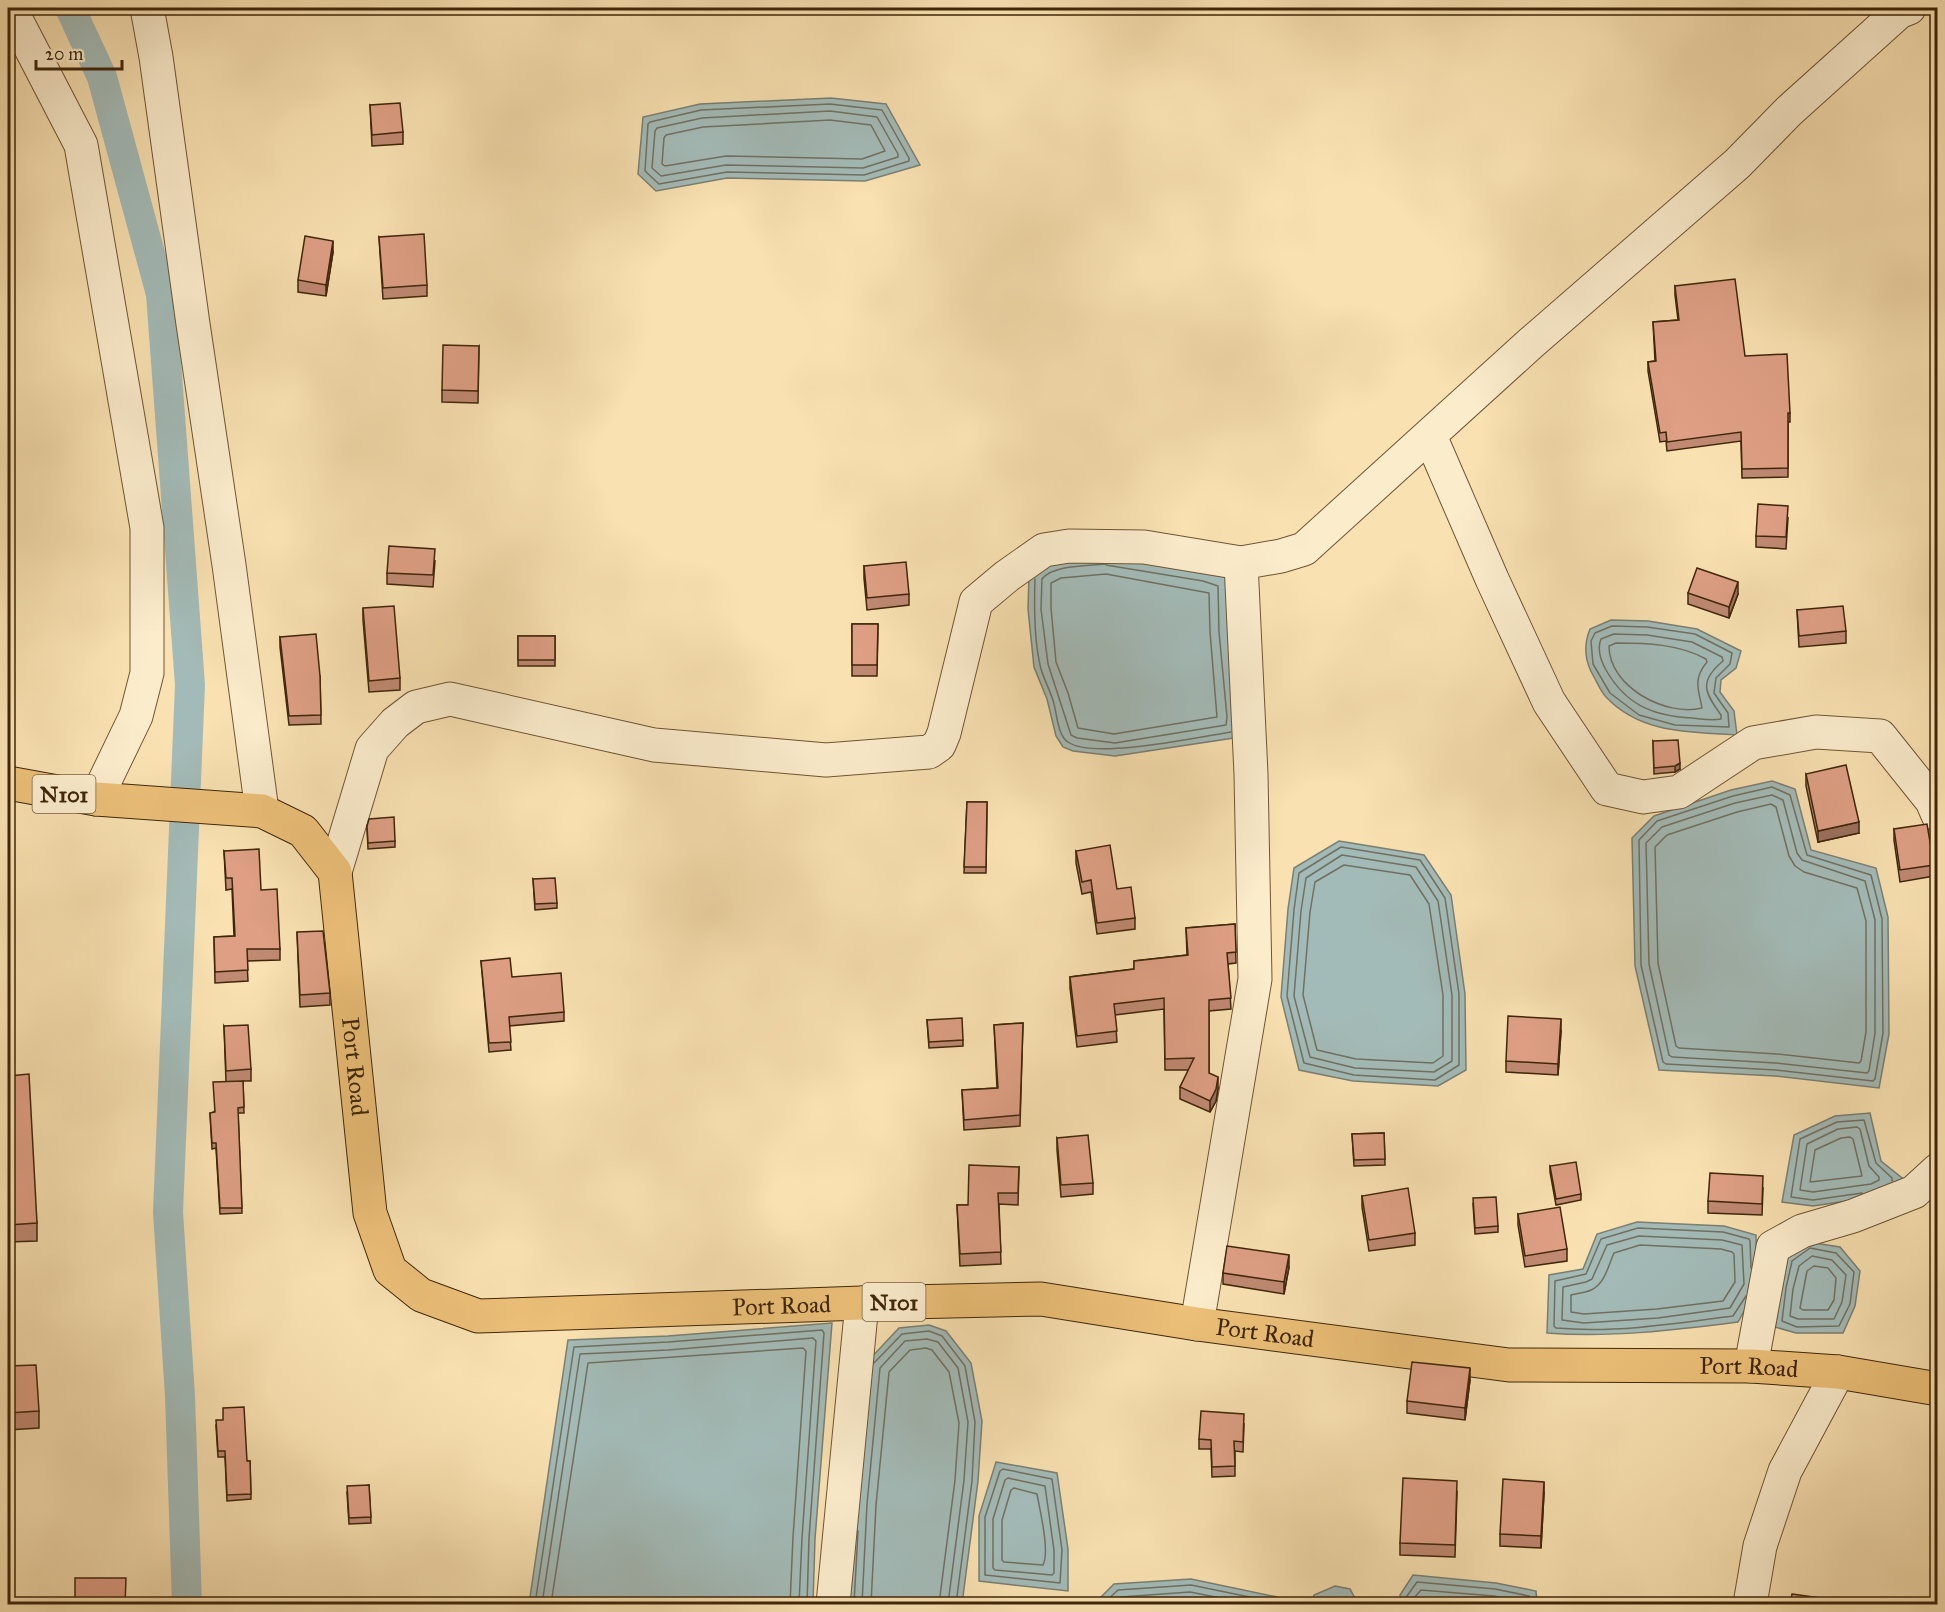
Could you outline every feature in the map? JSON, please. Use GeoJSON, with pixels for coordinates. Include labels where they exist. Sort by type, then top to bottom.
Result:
{"type":"FeatureCollection","features":[{"type":"Feature","properties":{"kind":"highway","name":"N101"},"geometry":{"type":"LineString","coordinates":[[8,783],[108,800],[246,810],[303,831],[335,872]]}},
{"type":"Feature","properties":{"kind":"highway","name":"Port Road"},"geometry":{"type":"LineString","coordinates":[[335,872],[370,1213],[390,1270],[421,1295],[478,1316],[1041,1299],[1197,1324],[1509,1365],[1751,1366],[1838,1372],[1938,1389]]}},
{"type":"Feature","properties":{"kind":"street"},"geometry":{"type":"LineString","coordinates":[[10,8],[81,145],[147,528],[147,673],[136,716],[108,800]]}},
{"type":"Feature","properties":{"kind":"street"},"geometry":{"type":"LineString","coordinates":[[147,8],[229,565],[246,810]]}},
{"type":"Feature","properties":{"kind":"street"},"geometry":{"type":"LineString","coordinates":[[335,872],[372,749],[395,723],[416,707],[450,699],[665,746],[826,760],[929,752],[939,745],[944,733],[976,602],[1007,576],[1044,550],[1069,546],[1144,547],[1241,563],[1281,556],[1304,549],[1539,336],[1737,164],[1789,111],[1899,12],[1909,8]]}},
{"type":"Feature","properties":{"kind":"street"},"geometry":{"type":"LineString","coordinates":[[1430,436],[1492,579],[1549,702],[1607,789],[1642,797],[1679,792],[1753,743],[1816,732],[1880,736],[1932,801],[1938,815]]}},
{"type":"Feature","properties":{"kind":"street"},"geometry":{"type":"LineString","coordinates":[[1197,1324],[1256,979],[1251,774],[1241,563]]}},
{"type":"Feature","properties":{"kind":"street"},"geometry":{"type":"LineString","coordinates":[[1751,1366],[1773,1247],[1802,1231],[1853,1216],[1914,1192],[1938,1170]]}},
{"type":"Feature","properties":{"kind":"street"},"geometry":{"type":"LineString","coordinates":[[833,1605],[862,1303]]}},
{"type":"Feature","properties":{"kind":"street"},"geometry":{"type":"LineString","coordinates":[[1750,1605],[1760,1546],[1785,1471],[1838,1372]]}},
{"type":"Feature","properties":{"kind":"water"},"geometry":{"type":"Polygon","coordinates":[[[831,98],[886,104],[920,165],[865,181],[727,178],[656,191],[638,174],[643,117],[700,104],[831,98]]]}},
{"type":"Feature","properties":{"kind":"water"},"geometry":{"type":"Polygon","coordinates":[[[1106,551],[1229,574],[1240,737],[1115,756],[1073,751],[1063,747],[1056,736],[1047,699],[1034,667],[1028,609],[1029,575],[1035,564],[1106,551]]]}},
{"type":"Feature","properties":{"kind":"water"},"geometry":{"type":"Polygon","coordinates":[[[1611,620],[1648,621],[1697,629],[1741,651],[1736,668],[1721,680],[1720,692],[1734,711],[1737,735],[1667,729],[1635,718],[1606,697],[1591,671],[1586,648],[1590,629],[1611,620]]]}},
{"type":"Feature","properties":{"kind":"water"},"geometry":{"type":"Polygon","coordinates":[[[1772,781],[1795,789],[1811,850],[1876,868],[1888,917],[1889,1034],[1879,1088],[1775,1076],[1659,1070],[1635,966],[1632,838],[1654,816],[1731,790],[1772,781]]]}},
{"type":"Feature","properties":{"kind":"water"},"geometry":{"type":"Polygon","coordinates":[[[1339,841],[1424,855],[1451,895],[1465,994],[1466,1070],[1438,1086],[1353,1081],[1299,1070],[1281,997],[1288,909],[1294,868],[1339,841]]]}},
{"type":"Feature","properties":{"kind":"water"},"geometry":{"type":"Polygon","coordinates":[[[1870,1113],[1881,1161],[1906,1181],[1875,1197],[1813,1206],[1782,1202],[1794,1135],[1835,1116],[1870,1113]]]}},
{"type":"Feature","properties":{"kind":"water"},"geometry":{"type":"Polygon","coordinates":[[[1637,1222],[1724,1226],[1756,1235],[1757,1288],[1738,1322],[1619,1334],[1547,1333],[1549,1275],[1583,1269],[1597,1234],[1637,1222]]]}},
{"type":"Feature","properties":{"kind":"water"},"geometry":{"type":"Polygon","coordinates":[[[1808,1242],[1840,1247],[1860,1271],[1855,1306],[1843,1333],[1796,1333],[1775,1327],[1787,1257],[1808,1242]]]}},
{"type":"Feature","properties":{"kind":"water"},"geometry":{"type":"Polygon","coordinates":[[[832,1323],[815,1539],[813,1604],[529,1604],[568,1340],[668,1336],[832,1323]]]}},
{"type":"Feature","properties":{"kind":"water"},"geometry":{"type":"Polygon","coordinates":[[[929,1325],[946,1331],[971,1363],[982,1421],[978,1481],[962,1604],[848,1604],[867,1362],[899,1328],[929,1325]]]}},
{"type":"Feature","properties":{"kind":"water"},"geometry":{"type":"Polygon","coordinates":[[[996,1462],[1057,1473],[1068,1549],[1068,1591],[979,1581],[979,1516],[996,1462]]]}},
{"type":"Feature","properties":{"kind":"water"},"geometry":{"type":"Polygon","coordinates":[[[1413,1575],[1496,1583],[1536,1591],[1537,1604],[1401,1604],[1400,1595],[1413,1575]]]}},
{"type":"Feature","properties":{"kind":"water"},"geometry":{"type":"Polygon","coordinates":[[[1191,1579],[1277,1597],[1278,1604],[1094,1604],[1114,1584],[1191,1579]]]}},
{"type":"Feature","properties":{"kind":"water"},"geometry":{"type":"Polygon","coordinates":[[[1335,1586],[1350,1589],[1358,1604],[1311,1604],[1314,1595],[1335,1586]]]}},
{"type":"Feature","properties":{"kind":"building"},"geometry":{"type":"Polygon","coordinates":[[[400,103],[403,132],[372,135],[370,105],[400,103]]]}},
{"type":"Feature","properties":{"kind":"building"},"geometry":{"type":"Polygon","coordinates":[[[424,234],[427,285],[383,288],[379,237],[424,234]]]}},
{"type":"Feature","properties":{"kind":"building"},"geometry":{"type":"Polygon","coordinates":[[[305,236],[333,241],[326,285],[298,280],[305,236]]]}},
{"type":"Feature","properties":{"kind":"building"},"geometry":{"type":"Polygon","coordinates":[[[1735,279],[1745,356],[1787,354],[1790,413],[1788,413],[1788,468],[1742,469],[1741,432],[1667,442],[1666,432],[1660,433],[1648,362],[1656,361],[1653,322],[1679,320],[1675,286],[1735,279]]]}},
{"type":"Feature","properties":{"kind":"building"},"geometry":{"type":"Polygon","coordinates":[[[443,345],[479,346],[478,391],[442,390],[443,345]]]}},
{"type":"Feature","properties":{"kind":"building"},"geometry":{"type":"Polygon","coordinates":[[[1758,504],[1788,506],[1786,537],[1756,536],[1758,504]]]}},
{"type":"Feature","properties":{"kind":"building"},"geometry":{"type":"Polygon","coordinates":[[[389,546],[435,549],[433,575],[387,573],[389,546]]]}},
{"type":"Feature","properties":{"kind":"building"},"geometry":{"type":"Polygon","coordinates":[[[906,562],[909,594],[867,598],[864,566],[906,562]]]}},
{"type":"Feature","properties":{"kind":"building"},"geometry":{"type":"Polygon","coordinates":[[[1697,568],[1738,582],[1729,607],[1688,593],[1697,568]]]}},
{"type":"Feature","properties":{"kind":"building"},"geometry":{"type":"Polygon","coordinates":[[[394,606],[400,678],[369,681],[363,608],[394,606]]]}},
{"type":"Feature","properties":{"kind":"building"},"geometry":{"type":"Polygon","coordinates":[[[1843,606],[1846,631],[1799,636],[1797,610],[1843,606]]]}},
{"type":"Feature","properties":{"kind":"building"},"geometry":{"type":"Polygon","coordinates":[[[852,624],[878,624],[877,665],[852,665],[852,624]]]}},
{"type":"Feature","properties":{"kind":"building"},"geometry":{"type":"Polygon","coordinates":[[[316,634],[321,715],[289,716],[280,637],[316,634]]]}},
{"type":"Feature","properties":{"kind":"building"},"geometry":{"type":"Polygon","coordinates":[[[518,636],[555,636],[555,660],[518,660],[518,636]]]}},
{"type":"Feature","properties":{"kind":"building"},"geometry":{"type":"Polygon","coordinates":[[[1678,740],[1680,763],[1675,766],[1654,768],[1653,741],[1678,740]]]}},
{"type":"Feature","properties":{"kind":"building"},"geometry":{"type":"Polygon","coordinates":[[[1846,765],[1859,822],[1818,831],[1806,774],[1846,765]]]}},
{"type":"Feature","properties":{"kind":"building"},"geometry":{"type":"Polygon","coordinates":[[[967,802],[987,802],[986,867],[964,867],[967,802]]]}},
{"type":"Feature","properties":{"kind":"building"},"geometry":{"type":"Polygon","coordinates":[[[394,817],[395,841],[368,843],[369,819],[394,817]]]}},
{"type":"Feature","properties":{"kind":"building"},"geometry":{"type":"Polygon","coordinates":[[[1927,824],[1934,865],[1900,870],[1894,829],[1927,824]]]}},
{"type":"Feature","properties":{"kind":"building"},"geometry":{"type":"Polygon","coordinates":[[[1110,845],[1117,889],[1131,887],[1135,918],[1097,923],[1091,880],[1082,882],[1076,851],[1110,845]]]}},
{"type":"Feature","properties":{"kind":"building"},"geometry":{"type":"Polygon","coordinates":[[[259,849],[261,890],[277,889],[280,949],[247,949],[248,970],[215,972],[214,937],[235,936],[232,878],[226,878],[224,851],[259,849]]]}},
{"type":"Feature","properties":{"kind":"building"},"geometry":{"type":"Polygon","coordinates":[[[555,878],[557,903],[535,904],[533,879],[555,878]]]}},
{"type":"Feature","properties":{"kind":"building"},"geometry":{"type":"Polygon","coordinates":[[[1235,924],[1236,952],[1227,953],[1231,998],[1209,1000],[1209,1073],[1218,1077],[1216,1089],[1210,1101],[1180,1087],[1194,1058],[1165,1059],[1164,998],[1114,1004],[1117,1031],[1077,1036],[1070,977],[1134,969],[1134,961],[1188,955],[1186,928],[1235,924]]]}},
{"type":"Feature","properties":{"kind":"building"},"geometry":{"type":"Polygon","coordinates":[[[323,931],[330,993],[300,995],[297,932],[323,931]]]}},
{"type":"Feature","properties":{"kind":"building"},"geometry":{"type":"Polygon","coordinates":[[[510,958],[512,977],[561,973],[564,1012],[509,1017],[511,1042],[489,1043],[481,961],[510,958]]]}},
{"type":"Feature","properties":{"kind":"building"},"geometry":{"type":"Polygon","coordinates":[[[1508,1016],[1561,1019],[1558,1064],[1506,1061],[1508,1016]]]}},
{"type":"Feature","properties":{"kind":"building"},"geometry":{"type":"Polygon","coordinates":[[[962,1018],[963,1040],[929,1042],[927,1020],[962,1018]]]}},
{"type":"Feature","properties":{"kind":"building"},"geometry":{"type":"Polygon","coordinates":[[[1023,1023],[1020,1115],[964,1120],[962,1090],[998,1088],[994,1025],[1023,1023]]]}},
{"type":"Feature","properties":{"kind":"building"},"geometry":{"type":"Polygon","coordinates":[[[248,1025],[251,1069],[226,1071],[224,1026],[248,1025]]]}},
{"type":"Feature","properties":{"kind":"building"},"geometry":{"type":"Polygon","coordinates":[[[29,1074],[37,1223],[8,1225],[8,1076],[29,1074]]]}},
{"type":"Feature","properties":{"kind":"building"},"geometry":{"type":"Polygon","coordinates":[[[243,1081],[244,1107],[238,1108],[242,1208],[220,1208],[216,1143],[212,1143],[210,1113],[215,1112],[213,1082],[243,1081]]]}},
{"type":"Feature","properties":{"kind":"building"},"geometry":{"type":"Polygon","coordinates":[[[1384,1133],[1385,1159],[1354,1160],[1352,1134],[1384,1133]]]}},
{"type":"Feature","properties":{"kind":"building"},"geometry":{"type":"Polygon","coordinates":[[[1088,1135],[1093,1183],[1061,1185],[1057,1138],[1088,1135]]]}},
{"type":"Feature","properties":{"kind":"building"},"geometry":{"type":"Polygon","coordinates":[[[1576,1162],[1581,1194],[1556,1199],[1550,1166],[1576,1162]]]}},
{"type":"Feature","properties":{"kind":"building"},"geometry":{"type":"Polygon","coordinates":[[[969,1165],[1019,1167],[1018,1193],[998,1193],[1001,1252],[960,1254],[957,1205],[968,1205],[969,1165]]]}},
{"type":"Feature","properties":{"kind":"building"},"geometry":{"type":"Polygon","coordinates":[[[1710,1173],[1763,1176],[1762,1204],[1708,1201],[1710,1173]]]}},
{"type":"Feature","properties":{"kind":"building"},"geometry":{"type":"Polygon","coordinates":[[[1408,1188],[1415,1233],[1369,1240],[1362,1196],[1408,1188]]]}},
{"type":"Feature","properties":{"kind":"building"},"geometry":{"type":"Polygon","coordinates":[[[1496,1197],[1498,1226],[1475,1228],[1473,1198],[1496,1197]]]}},
{"type":"Feature","properties":{"kind":"building"},"geometry":{"type":"Polygon","coordinates":[[[1560,1207],[1567,1249],[1525,1256],[1518,1214],[1560,1207]]]}},
{"type":"Feature","properties":{"kind":"building"},"geometry":{"type":"Polygon","coordinates":[[[1227,1246],[1289,1255],[1284,1282],[1223,1273],[1227,1246]]]}},
{"type":"Feature","properties":{"kind":"building"},"geometry":{"type":"Polygon","coordinates":[[[1412,1362],[1470,1368],[1465,1408],[1407,1401],[1412,1362]]]}},
{"type":"Feature","properties":{"kind":"building"},"geometry":{"type":"Polygon","coordinates":[[[36,1365],[39,1411],[8,1413],[8,1366],[36,1365]]]}},
{"type":"Feature","properties":{"kind":"building"},"geometry":{"type":"Polygon","coordinates":[[[244,1407],[251,1494],[227,1495],[225,1451],[218,1451],[216,1420],[223,1420],[223,1408],[244,1407]]]}},
{"type":"Feature","properties":{"kind":"building"},"geometry":{"type":"Polygon","coordinates":[[[1201,1411],[1244,1414],[1243,1442],[1234,1441],[1235,1466],[1212,1467],[1211,1440],[1199,1439],[1201,1411]]]}},
{"type":"Feature","properties":{"kind":"building"},"geometry":{"type":"Polygon","coordinates":[[[1403,1478],[1457,1481],[1455,1545],[1400,1543],[1403,1478]]]}},
{"type":"Feature","properties":{"kind":"building"},"geometry":{"type":"Polygon","coordinates":[[[1503,1479],[1544,1482],[1541,1536],[1500,1534],[1503,1479]]]}},
{"type":"Feature","properties":{"kind":"building"},"geometry":{"type":"Polygon","coordinates":[[[369,1485],[371,1517],[349,1518],[347,1486],[369,1485]]]}},
{"type":"Feature","properties":{"kind":"building"},"geometry":{"type":"Polygon","coordinates":[[[75,1578],[126,1578],[125,1605],[75,1605],[75,1578]]]}},
{"type":"Feature","properties":{"kind":"building"},"geometry":{"type":"Polygon","coordinates":[[[1792,1594],[1820,1598],[1819,1605],[1790,1605],[1792,1594]]]}},
{"type":"Feature","properties":{"kind":"waterway"},"geometry":{"type":"LineString","coordinates":[[70,8],[102,77],[161,294],[190,685],[168,1212],[180,1396],[187,1604]]}}]}
